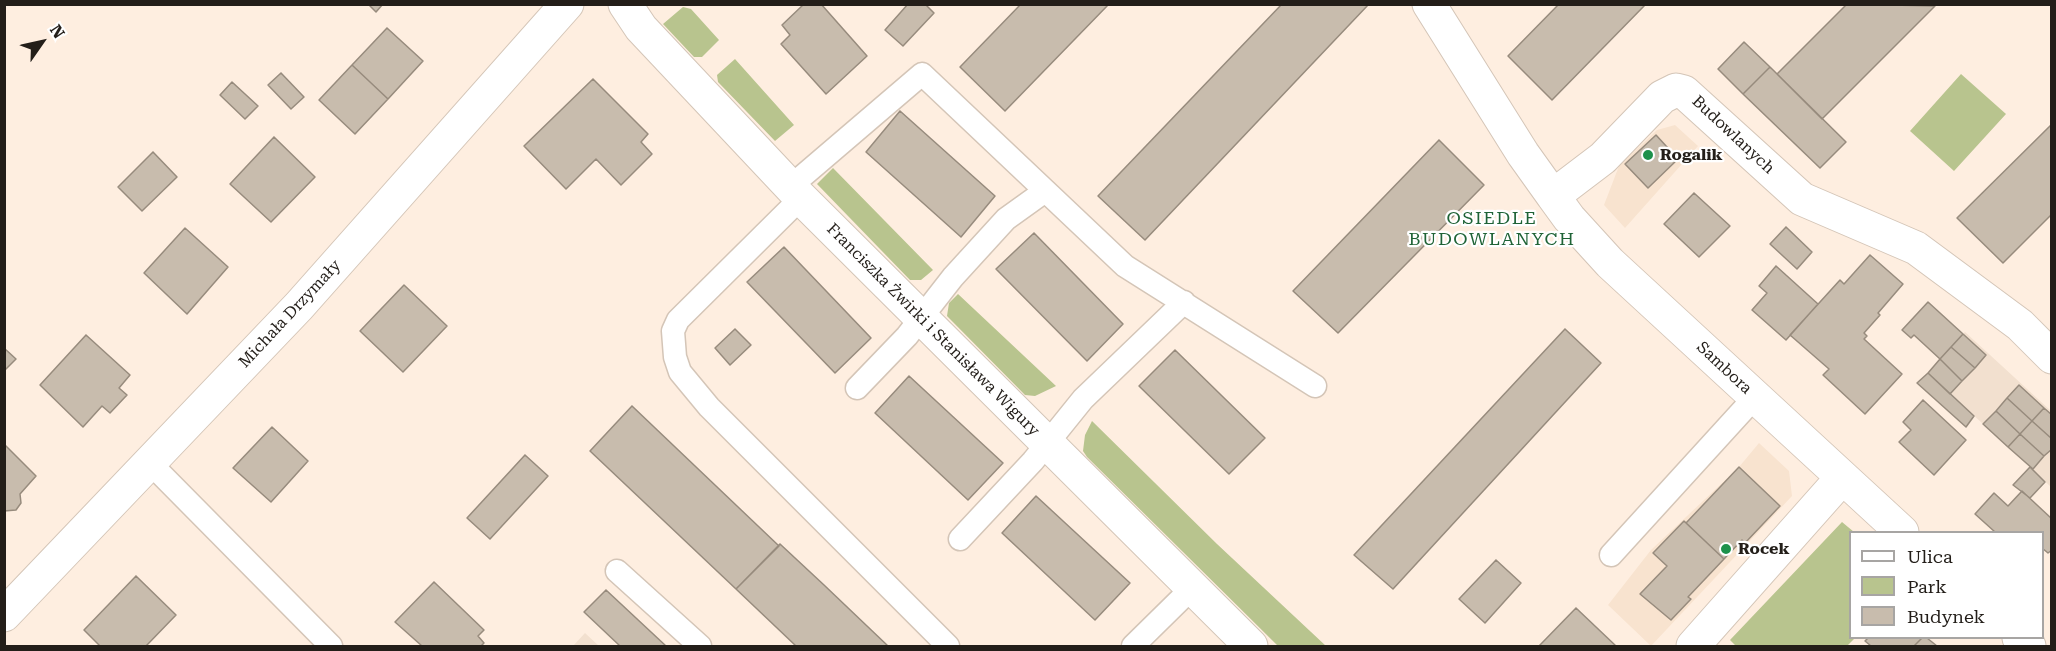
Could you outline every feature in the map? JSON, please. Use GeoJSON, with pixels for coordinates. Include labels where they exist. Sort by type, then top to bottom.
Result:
{"type":"FeatureCollection","features":[{"type":"Feature","properties":{"kind":"street","name":"Michała Drzymały"},"geometry":{"type":"LineString","coordinates":[[4,615],[299,306],[567,4]]}},
{"type":"Feature","properties":{"kind":"street","name":"Franciszka Żwirki i Stanisława Wigury"},"geometry":{"type":"LineString","coordinates":[[625,4],[641,28],[796,192],[1251,646]]}},
{"type":"Feature","properties":{"kind":"street"},"geometry":{"type":"LineString","coordinates":[[1430,4],[1523,153],[1553,196]]}},
{"type":"Feature","properties":{"kind":"street","name":"Budowlanych"},"geometry":{"type":"LineString","coordinates":[[1553,196],[1603,158],[1662,97],[1676,90],[1684,92],[1802,199],[1916,248],[2020,325],[2052,357]]}},
{"type":"Feature","properties":{"kind":"street","name":"Sambora"},"geometry":{"type":"LineString","coordinates":[[1553,196],[1610,263],[1901,531]]}},
{"type":"Feature","properties":{"kind":"street"},"geometry":{"type":"LineString","coordinates":[[1693,646],[1842,478]]}},
{"type":"Feature","properties":{"kind":"lane"},"geometry":{"type":"LineString","coordinates":[[948,646],[709,407],[680,372],[675,357],[673,331],[678,320],[796,192],[922,74],[1125,266],[1315,386]]}},
{"type":"Feature","properties":{"kind":"lane"},"geometry":{"type":"LineString","coordinates":[[857,388],[907,336],[920,317],[1006,219],[1045,191]]}},
{"type":"Feature","properties":{"kind":"lane"},"geometry":{"type":"LineString","coordinates":[[960,539],[1033,461],[1046,442],[1083,399],[1184,302]]}},
{"type":"Feature","properties":{"kind":"lane"},"geometry":{"type":"LineString","coordinates":[[1611,555],[1755,397]]}},
{"type":"Feature","properties":{"kind":"lane"},"geometry":{"type":"LineString","coordinates":[[150,463],[331,646]]}},
{"type":"Feature","properties":{"kind":"lane"},"geometry":{"type":"LineString","coordinates":[[617,571],[700,646]]}},
{"type":"Feature","properties":{"kind":"lane"},"geometry":{"type":"LineString","coordinates":[[1133,646],[1192,588]]}},
{"type":"Feature","properties":{"kind":"shaded area"},"geometry":{"type":"Polygon","coordinates":[[[1675,125],[1698,146],[1625,228],[1604,205],[1619,166],[1657,130],[1675,125]]]}},
{"type":"Feature","properties":{"kind":"shaded area"},"geometry":{"type":"Polygon","coordinates":[[[1965,332],[2051,411],[2051,487],[1928,373],[1965,332]]]}},
{"type":"Feature","properties":{"kind":"shaded area"},"geometry":{"type":"Polygon","coordinates":[[[1759,443],[1789,471],[1792,496],[1651,646],[1608,605],[1651,550],[1739,467],[1759,443]]]}},
{"type":"Feature","properties":{"kind":"shaded area"},"geometry":{"type":"Polygon","coordinates":[[[585,633],[599,646],[573,646],[585,633]]]}},
{"type":"Feature","properties":{"kind":"green space"},"geometry":{"type":"Polygon","coordinates":[[[683,7],[691,9],[719,40],[702,57],[694,57],[663,24],[683,7]]]}},
{"type":"Feature","properties":{"kind":"green space"},"geometry":{"type":"Polygon","coordinates":[[[735,59],[794,125],[775,141],[718,82],[717,75],[735,59]]]}},
{"type":"Feature","properties":{"kind":"green space"},"geometry":{"type":"Polygon","coordinates":[[[1961,74],[2006,114],[1954,171],[1910,131],[1961,74]]]}},
{"type":"Feature","properties":{"kind":"green space"},"geometry":{"type":"Polygon","coordinates":[[[833,168],[933,270],[921,280],[910,280],[817,184],[833,168]]]}},
{"type":"Feature","properties":{"kind":"green space"},"geometry":{"type":"Polygon","coordinates":[[[958,294],[1056,386],[1035,396],[1025,395],[947,316],[949,303],[958,294]]]}},
{"type":"Feature","properties":{"kind":"green space"},"geometry":{"type":"Polygon","coordinates":[[[1092,421],[1217,544],[1326,646],[1278,646],[1087,457],[1083,451],[1085,435],[1092,421]]]}},
{"type":"Feature","properties":{"kind":"green space"},"geometry":{"type":"Polygon","coordinates":[[[1842,522],[1853,531],[1849,531],[1849,639],[1854,639],[1847,646],[1736,646],[1730,640],[1842,522]]]}},
{"type":"Feature","properties":{"kind":"building"},"geometry":{"type":"Polygon","coordinates":[[[368,4],[383,4],[376,12],[368,4]]]}},
{"type":"Feature","properties":{"kind":"building"},"geometry":{"type":"Polygon","coordinates":[[[804,4],[821,4],[867,56],[826,94],[781,44],[790,35],[782,25],[804,4]]]}},
{"type":"Feature","properties":{"kind":"building"},"geometry":{"type":"Polygon","coordinates":[[[908,4],[925,4],[934,13],[903,46],[885,30],[908,4]]]}},
{"type":"Feature","properties":{"kind":"building"},"geometry":{"type":"Polygon","coordinates":[[[1021,4],[1109,4],[1005,111],[960,67],[1021,4]]]}},
{"type":"Feature","properties":{"kind":"building"},"geometry":{"type":"Polygon","coordinates":[[[1282,4],[1369,4],[1145,240],[1098,196],[1282,4]]]}},
{"type":"Feature","properties":{"kind":"building"},"geometry":{"type":"Polygon","coordinates":[[[1559,4],[1646,4],[1552,100],[1508,56],[1559,4]]]}},
{"type":"Feature","properties":{"kind":"building"},"geometry":{"type":"Polygon","coordinates":[[[1847,4],[1935,6],[1822,119],[1777,74],[1847,4]]]}},
{"type":"Feature","properties":{"kind":"building"},"geometry":{"type":"Polygon","coordinates":[[[387,28],[423,61],[388,99],[352,65],[387,28]]]}},
{"type":"Feature","properties":{"kind":"building"},"geometry":{"type":"Polygon","coordinates":[[[1744,42],[1770,67],[1743,94],[1718,69],[1744,42]]]}},
{"type":"Feature","properties":{"kind":"building"},"geometry":{"type":"Polygon","coordinates":[[[352,65],[388,99],[355,134],[319,100],[352,65]]]}},
{"type":"Feature","properties":{"kind":"building"},"geometry":{"type":"Polygon","coordinates":[[[1770,67],[1846,142],[1820,168],[1743,94],[1770,67]]]}},
{"type":"Feature","properties":{"kind":"building"},"geometry":{"type":"Polygon","coordinates":[[[281,73],[304,97],[291,109],[268,85],[281,73]]]}},
{"type":"Feature","properties":{"kind":"building"},"geometry":{"type":"Polygon","coordinates":[[[593,79],[648,134],[641,142],[652,154],[621,185],[596,159],[566,189],[524,146],[593,79]]]}},
{"type":"Feature","properties":{"kind":"building"},"geometry":{"type":"Polygon","coordinates":[[[232,82],[258,106],[245,119],[220,95],[232,82]]]}},
{"type":"Feature","properties":{"kind":"building"},"geometry":{"type":"Polygon","coordinates":[[[900,111],[995,196],[961,237],[866,152],[900,111]]]}},
{"type":"Feature","properties":{"kind":"building"},"geometry":{"type":"Polygon","coordinates":[[[2052,124],[2052,214],[2003,263],[1957,218],[2052,124]]]}},
{"type":"Feature","properties":{"kind":"building"},"geometry":{"type":"Polygon","coordinates":[[[1656,135],[1678,159],[1648,188],[1625,164],[1656,135]]]}},
{"type":"Feature","properties":{"kind":"building"},"geometry":{"type":"Polygon","coordinates":[[[274,137],[315,177],[271,222],[230,184],[274,137]]]}},
{"type":"Feature","properties":{"kind":"building"},"geometry":{"type":"Polygon","coordinates":[[[1439,140],[1484,185],[1338,333],[1293,291],[1439,140]]]}},
{"type":"Feature","properties":{"kind":"building"},"geometry":{"type":"Polygon","coordinates":[[[153,152],[177,177],[142,211],[118,187],[153,152]]]}},
{"type":"Feature","properties":{"kind":"building"},"geometry":{"type":"Polygon","coordinates":[[[1694,193],[1730,226],[1699,257],[1664,224],[1694,193]]]}},
{"type":"Feature","properties":{"kind":"building"},"geometry":{"type":"Polygon","coordinates":[[[1786,227],[1812,252],[1797,269],[1770,244],[1786,227]]]}},
{"type":"Feature","properties":{"kind":"building"},"geometry":{"type":"Polygon","coordinates":[[[185,228],[228,267],[187,314],[144,273],[185,228]]]}},
{"type":"Feature","properties":{"kind":"building"},"geometry":{"type":"Polygon","coordinates":[[[1034,233],[1123,324],[1087,361],[996,269],[1034,233]]]}},
{"type":"Feature","properties":{"kind":"building"},"geometry":{"type":"Polygon","coordinates":[[[784,247],[871,338],[835,373],[747,282],[784,247]]]}},
{"type":"Feature","properties":{"kind":"building"},"geometry":{"type":"Polygon","coordinates":[[[1870,255],[1903,284],[1878,313],[1880,315],[1864,333],[1867,336],[1864,339],[1902,374],[1865,414],[1823,375],[1829,369],[1790,335],[1840,280],[1844,284],[1870,255]]]}},
{"type":"Feature","properties":{"kind":"building"},"geometry":{"type":"Polygon","coordinates":[[[1776,266],[1818,304],[1786,340],[1752,310],[1767,293],[1759,286],[1776,266]]]}},
{"type":"Feature","properties":{"kind":"building"},"geometry":{"type":"Polygon","coordinates":[[[404,285],[447,326],[403,372],[360,331],[404,285]]]}},
{"type":"Feature","properties":{"kind":"building"},"geometry":{"type":"Polygon","coordinates":[[[1928,302],[1963,334],[1940,359],[1914,335],[1911,338],[1902,330],[1928,302]]]}},
{"type":"Feature","properties":{"kind":"building"},"geometry":{"type":"Polygon","coordinates":[[[735,329],[751,345],[730,365],[715,348],[735,329]]]}},
{"type":"Feature","properties":{"kind":"building"},"geometry":{"type":"Polygon","coordinates":[[[1565,329],[1601,363],[1393,589],[1354,555],[1565,329]]]}},
{"type":"Feature","properties":{"kind":"building"},"geometry":{"type":"Polygon","coordinates":[[[1963,334],[1986,355],[1975,368],[1951,347],[1963,334]]]}},
{"type":"Feature","properties":{"kind":"building"},"geometry":{"type":"Polygon","coordinates":[[[86,335],[130,375],[119,388],[127,395],[110,413],[102,406],[83,427],[40,385],[86,335]]]}},
{"type":"Feature","properties":{"kind":"building"},"geometry":{"type":"Polygon","coordinates":[[[1951,347],[1975,368],[1962,381],[1940,359],[1951,347]]]}},
{"type":"Feature","properties":{"kind":"building"},"geometry":{"type":"Polygon","coordinates":[[[4,348],[16,359],[4,371],[4,348]]]}},
{"type":"Feature","properties":{"kind":"building"},"geometry":{"type":"Polygon","coordinates":[[[1175,350],[1265,438],[1229,474],[1139,386],[1175,350]]]}},
{"type":"Feature","properties":{"kind":"building"},"geometry":{"type":"Polygon","coordinates":[[[1940,359],[1962,381],[1950,394],[1928,373],[1940,359]]]}},
{"type":"Feature","properties":{"kind":"building"},"geometry":{"type":"Polygon","coordinates":[[[1928,373],[1974,416],[1966,427],[1917,383],[1928,373]]]}},
{"type":"Feature","properties":{"kind":"building"},"geometry":{"type":"Polygon","coordinates":[[[909,376],[1003,463],[968,500],[875,413],[909,376]]]}},
{"type":"Feature","properties":{"kind":"building"},"geometry":{"type":"Polygon","coordinates":[[[2019,385],[2044,408],[2032,421],[2007,398],[2019,385]]]}},
{"type":"Feature","properties":{"kind":"building"},"geometry":{"type":"Polygon","coordinates":[[[2007,398],[2032,421],[2020,434],[1996,411],[2007,398]]]}},
{"type":"Feature","properties":{"kind":"building"},"geometry":{"type":"Polygon","coordinates":[[[1923,400],[1966,440],[1934,475],[1899,442],[1911,430],[1903,422],[1923,400]]]}},
{"type":"Feature","properties":{"kind":"building"},"geometry":{"type":"Polygon","coordinates":[[[632,406],[779,546],[736,589],[590,451],[632,406]]]}},
{"type":"Feature","properties":{"kind":"building"},"geometry":{"type":"Polygon","coordinates":[[[2044,408],[2052,415],[2052,439],[2032,421],[2044,408]]]}},
{"type":"Feature","properties":{"kind":"building"},"geometry":{"type":"Polygon","coordinates":[[[1996,411],[2020,434],[2008,447],[1983,424],[1996,411]]]}},
{"type":"Feature","properties":{"kind":"building"},"geometry":{"type":"Polygon","coordinates":[[[2032,421],[2052,439],[2052,449],[2044,456],[2020,434],[2032,421]]]}},
{"type":"Feature","properties":{"kind":"building"},"geometry":{"type":"Polygon","coordinates":[[[272,427],[308,461],[271,502],[233,468],[272,427]]]}},
{"type":"Feature","properties":{"kind":"building"},"geometry":{"type":"Polygon","coordinates":[[[2020,434],[2044,456],[2033,469],[2008,447],[2020,434]]]}},
{"type":"Feature","properties":{"kind":"building"},"geometry":{"type":"Polygon","coordinates":[[[4,444],[36,476],[20,494],[21,503],[16,510],[4,511],[4,444]]]}},
{"type":"Feature","properties":{"kind":"building"},"geometry":{"type":"Polygon","coordinates":[[[525,455],[548,476],[490,539],[467,518],[525,455]]]}},
{"type":"Feature","properties":{"kind":"building"},"geometry":{"type":"Polygon","coordinates":[[[1739,467],[1780,506],[1745,543],[1742,540],[1724,559],[1686,523],[1739,467]]]}},
{"type":"Feature","properties":{"kind":"building"},"geometry":{"type":"Polygon","coordinates":[[[2030,467],[2045,482],[2030,498],[2013,485],[2030,467]]]}},
{"type":"Feature","properties":{"kind":"building"},"geometry":{"type":"Polygon","coordinates":[[[2022,491],[2052,519],[2052,550],[2048,553],[2044,550],[2044,531],[1994,531],[1975,514],[1994,493],[2008,506],[2022,491]]]}},
{"type":"Feature","properties":{"kind":"building"},"geometry":{"type":"Polygon","coordinates":[[[1036,496],[1130,583],[1095,620],[1002,533],[1036,496]]]}},
{"type":"Feature","properties":{"kind":"building"},"geometry":{"type":"Polygon","coordinates":[[[1684,521],[1724,559],[1688,597],[1691,599],[1671,620],[1640,594],[1667,566],[1653,553],[1684,521]]]}},
{"type":"Feature","properties":{"kind":"building"},"geometry":{"type":"Polygon","coordinates":[[[780,544],[888,646],[796,646],[736,589],[780,544]]]}},
{"type":"Feature","properties":{"kind":"building"},"geometry":{"type":"Polygon","coordinates":[[[1496,560],[1521,583],[1485,623],[1459,599],[1496,560]]]}},
{"type":"Feature","properties":{"kind":"building"},"geometry":{"type":"Polygon","coordinates":[[[136,576],[176,615],[146,646],[100,646],[84,630],[136,576]]]}},
{"type":"Feature","properties":{"kind":"building"},"geometry":{"type":"Polygon","coordinates":[[[434,582],[484,630],[478,636],[484,643],[481,646],[422,646],[395,622],[434,582]]]}},
{"type":"Feature","properties":{"kind":"building"},"geometry":{"type":"Polygon","coordinates":[[[606,590],[666,646],[620,646],[584,612],[606,590]]]}},
{"type":"Feature","properties":{"kind":"building"},"geometry":{"type":"Polygon","coordinates":[[[1576,608],[1616,646],[1539,646],[1576,608]]]}},
{"type":"Feature","properties":{"kind":"building"},"geometry":{"type":"Polygon","coordinates":[[[1867,639],[1921,639],[1914,646],[1871,646],[1865,641],[1867,639]]]}},
{"type":"Feature","properties":{"kind":"building"},"geometry":{"type":"Polygon","coordinates":[[[1921,639],[1928,639],[1937,646],[1914,646],[1921,639]]]}},
{"type":"Feature","properties":{"kind":"place","name":"Rogalik"},"geometry":{"type":"Point","coordinates":[1648,155]}},
{"type":"Feature","properties":{"kind":"place","name":"Rocek"},"geometry":{"type":"Point","coordinates":[1726,549]}},
{"type":"Feature","properties":{"kind":"district","name":"OSIEDLE BUDOWLANYCH"},"geometry":{"type":"Point","coordinates":[1492,229]}}]}
